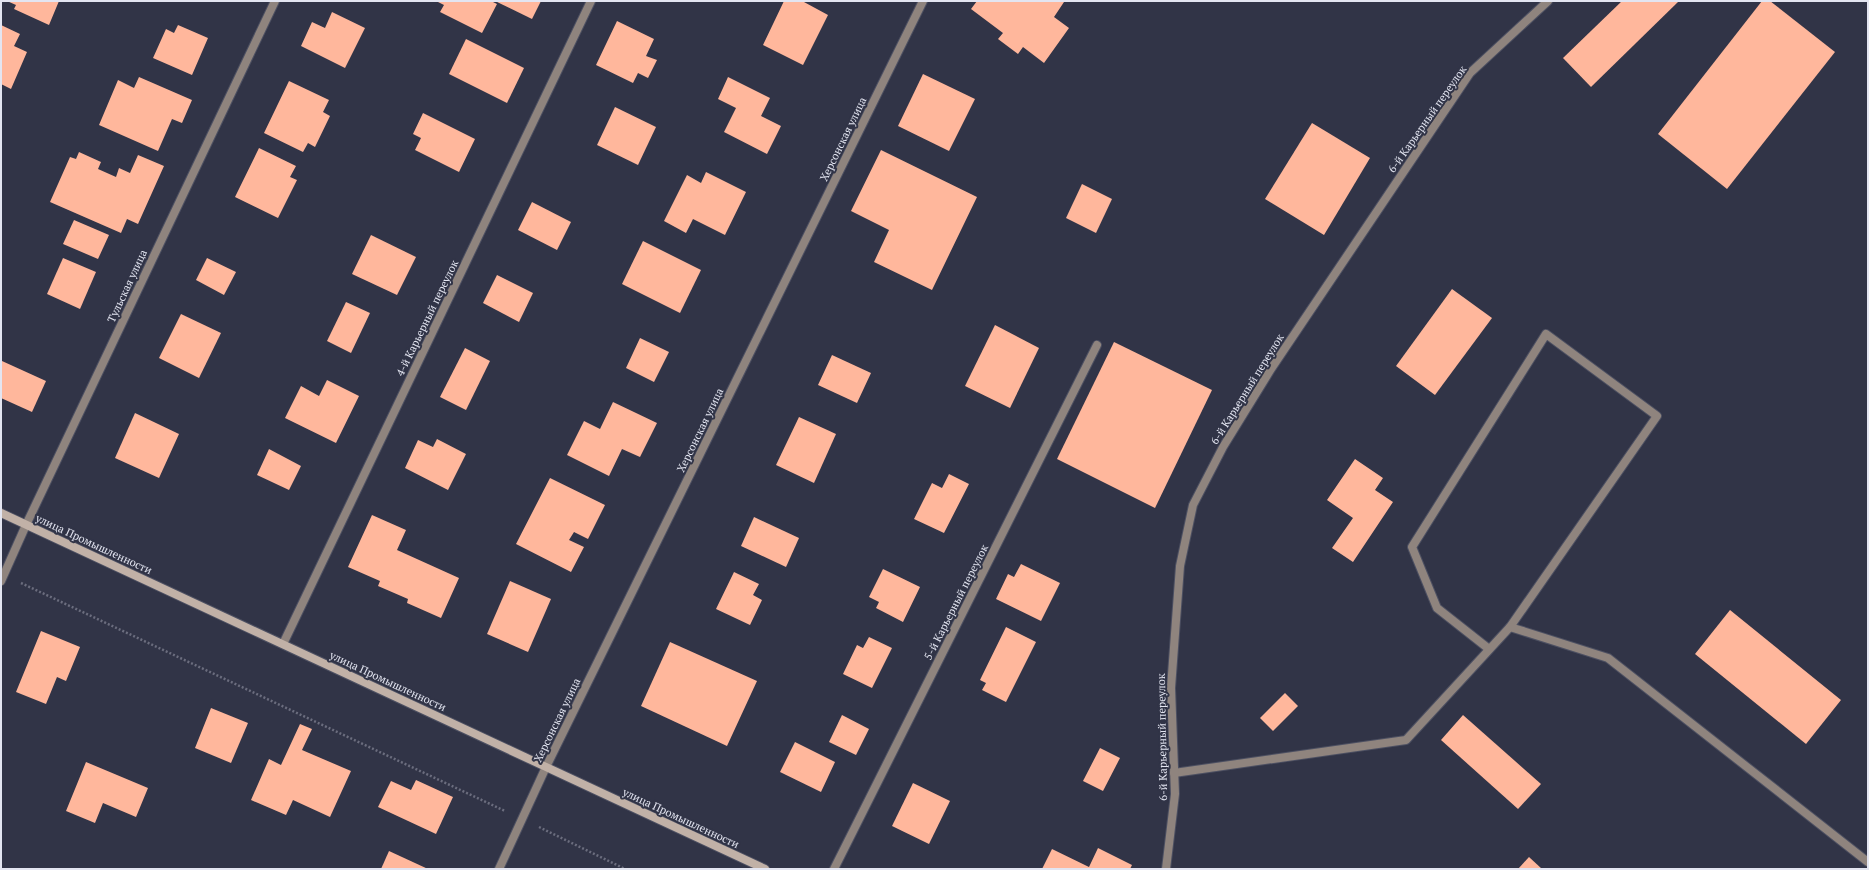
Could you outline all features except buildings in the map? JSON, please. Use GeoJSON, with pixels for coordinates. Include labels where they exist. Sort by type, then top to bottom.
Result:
{"type":"FeatureCollection","features":[{"type":"Feature","properties":{"kind":"main road","name":"улица Промышленности"},"geometry":{"type":"LineString","coordinates":[[1,513],[765,869]]}},
{"type":"Feature","properties":{"kind":"street","name":"Тульская улица"},"geometry":{"type":"LineString","coordinates":[[2,578],[26,524],[275,1]]}},
{"type":"Feature","properties":{"kind":"street","name":"4-й Карьерный переулок"},"geometry":{"type":"LineString","coordinates":[[284,644],[591,1]]}},
{"type":"Feature","properties":{"kind":"street","name":"Херсонская улица"},"geometry":{"type":"LineString","coordinates":[[499,869],[546,767],[923,1]]}},
{"type":"Feature","properties":{"kind":"street","name":"6-й Карьерный переулок"},"geometry":{"type":"LineString","coordinates":[[1166,869],[1175,794],[1171,688],[1180,566],[1193,505],[1223,447],[1271,369],[1470,73],[1548,1]]}},
{"type":"Feature","properties":{"kind":"street"},"geometry":{"type":"LineString","coordinates":[[1174,772],[1406,740],[1489,650],[1510,627],[1657,416],[1546,334],[1412,547],[1437,608],[1489,650]]}},
{"type":"Feature","properties":{"kind":"street","name":"5-й Карьерный переулок"},"geometry":{"type":"LineString","coordinates":[[834,869],[1097,345]]}},
{"type":"Feature","properties":{"kind":"street"},"geometry":{"type":"LineString","coordinates":[[1510,627],[1608,658],[1868,862]]}},
{"type":"Feature","properties":{"kind":"path"},"geometry":{"type":"LineString","coordinates":[[2,578],[522,819],[625,869]]}}]}
